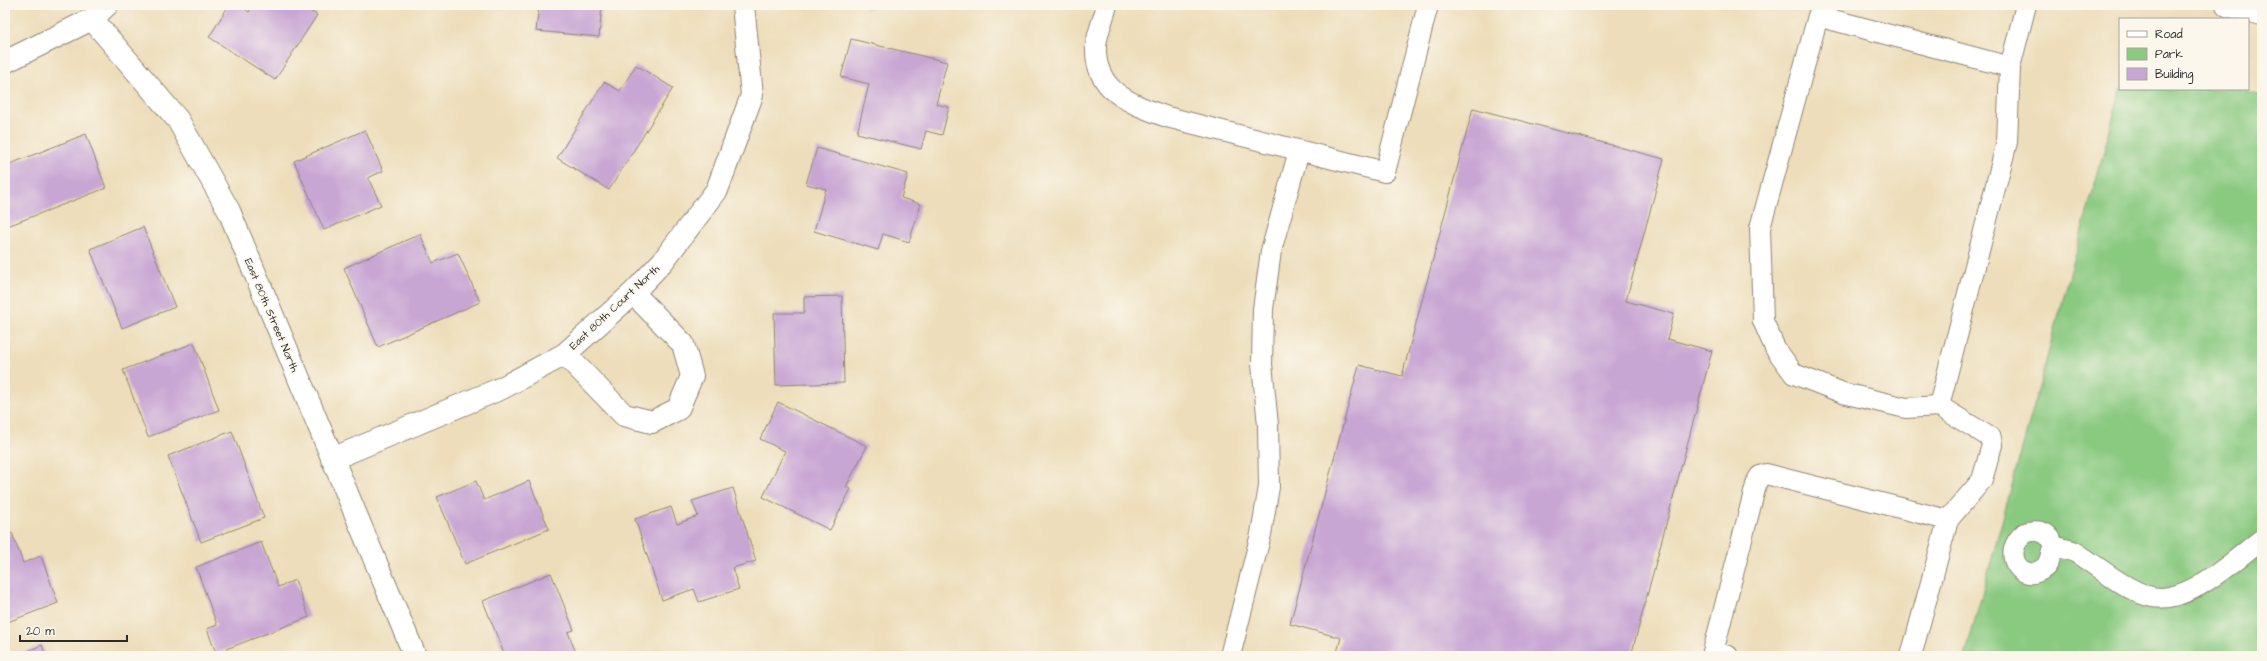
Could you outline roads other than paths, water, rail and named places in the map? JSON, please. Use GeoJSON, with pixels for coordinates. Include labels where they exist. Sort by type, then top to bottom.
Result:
{"type":"FeatureCollection","features":[{"type":"Feature","properties":{"kind":"street","name":"East 80th Court North"},"geometry":{"type":"LineString","coordinates":[[332,459],[502,388],[565,354],[633,293],[663,261],[717,190],[752,95],[743,5]]}},
{"type":"Feature","properties":{"kind":"street"},"geometry":{"type":"LineString","coordinates":[[2227,5],[2262,14]]}},
{"type":"Feature","properties":{"kind":"street"},"geometry":{"type":"LineString","coordinates":[[5,62],[100,12]]}},
{"type":"Feature","properties":{"kind":"street","name":"East 80th Street North"},"geometry":{"type":"LineString","coordinates":[[100,12],[178,120],[229,211],[416,656]]}},
{"type":"Feature","properties":{"kind":"street"},"geometry":{"type":"LineString","coordinates":[[565,354],[624,414],[652,422],[678,409],[692,376],[683,344],[633,293]]}},
{"type":"Feature","properties":{"kind":"lane"},"geometry":{"type":"LineString","coordinates":[[1107,5],[1096,45],[1097,68],[1108,87],[1133,104],[1167,117],[1385,172],[1428,5]]}},
{"type":"Feature","properties":{"kind":"lane"},"geometry":{"type":"LineString","coordinates":[[1939,406],[2007,142],[2010,67],[2026,5]]}},
{"type":"Feature","properties":{"kind":"lane"},"geometry":{"type":"LineString","coordinates":[[1911,656],[1948,520],[1982,480],[1992,445],[1991,438],[1939,406],[1906,408],[1843,393],[1794,374],[1775,348],[1763,320],[1760,228],[1818,16],[2010,67]]}},
{"type":"Feature","properties":{"kind":"lane"},"geometry":{"type":"LineString","coordinates":[[1230,656],[1261,534],[1268,487],[1268,425],[1262,364],[1264,309],[1271,252],[1299,151]]}},
{"type":"Feature","properties":{"kind":"lane"},"geometry":{"type":"LineString","coordinates":[[1718,655],[1757,480],[1760,476],[1766,474],[1948,520]]}},
{"type":"Feature","properties":{"kind":"lane"},"geometry":{"type":"LineString","coordinates":[[2054,546],[2074,552],[2101,571],[2147,596],[2168,598],[2179,596],[2203,582],[2262,539]]}}]}
